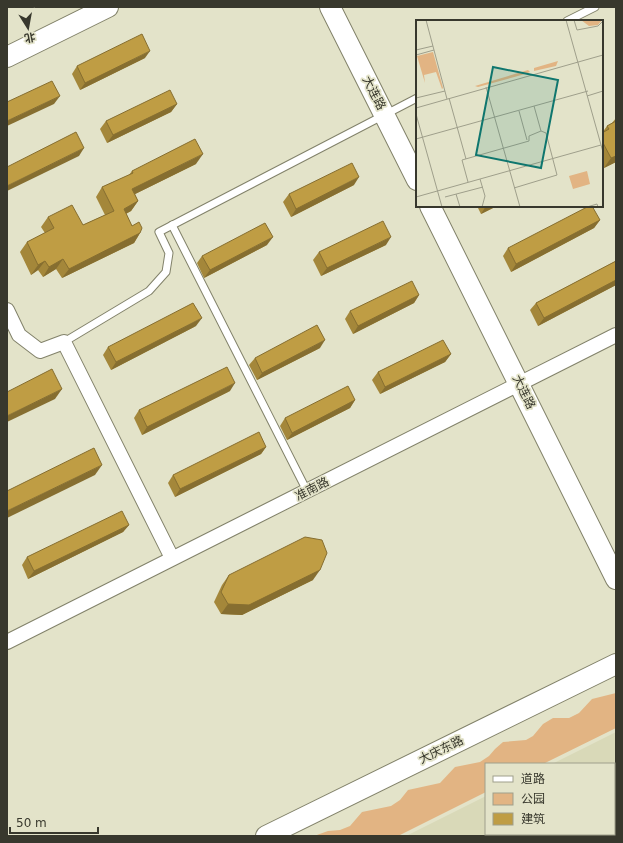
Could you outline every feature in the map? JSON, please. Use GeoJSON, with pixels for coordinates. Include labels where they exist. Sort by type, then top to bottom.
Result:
{"type":"FeatureCollection","features":[{"type":"Feature","properties":{"kind":"street"},"geometry":{"type":"LineString","coordinates":[[7,58],[108,7]]}},
{"type":"Feature","properties":{"kind":"street","name":"大连路"},"geometry":{"type":"LineString","coordinates":[[330,7],[416,178]]}},
{"type":"Feature","properties":{"kind":"street","name":"大连路"},"geometry":{"type":"LineString","coordinates":[[431,207],[520,383],[616,579]]}},
{"type":"Feature","properties":{"kind":"street"},"geometry":{"type":"LineString","coordinates":[[7,310],[19,335],[40,351],[64,342],[172,558]]}},
{"type":"Feature","properties":{"kind":"street","name":"准南路"},"geometry":{"type":"LineString","coordinates":[[7,642],[616,335]]}},
{"type":"Feature","properties":{"kind":"street","name":"大庆东路"},"geometry":{"type":"LineString","coordinates":[[266,836],[616,664]]}},
{"type":"Feature","properties":{"kind":"lane"},"geometry":{"type":"LineString","coordinates":[[569,20],[595,7]]}},
{"type":"Feature","properties":{"kind":"lane"},"geometry":{"type":"LineString","coordinates":[[64,342],[149,291],[166,272],[169,253],[159,232],[416,99]]}},
{"type":"Feature","properties":{"kind":"lane"},"geometry":{"type":"LineString","coordinates":[[172,225],[307,491]]}},
{"type":"Feature","properties":{"kind":"shaded area"},"geometry":{"type":"Polygon","coordinates":[[[616,732],[616,836],[406,836],[485,796],[485,835],[615,835],[615,763],[554,763],[616,732]]]}},
{"type":"Feature","properties":{"kind":"green space"},"geometry":{"type":"Polygon","coordinates":[[[616,693],[616,728],[545,763],[485,763],[485,792],[398,836],[314,836],[350,826],[362,812],[391,806],[400,800],[408,790],[440,783],[455,767],[480,762],[489,756],[503,742],[526,740],[533,736],[543,724],[553,718],[569,718],[579,713],[592,699],[616,693]]]}},
{"type":"Feature","properties":{"kind":"building"},"geometry":{"type":"Polygon","coordinates":[[[142,34],[150,51],[85,83],[77,66],[142,34]]]}},
{"type":"Feature","properties":{"kind":"building"},"geometry":{"type":"Polygon","coordinates":[[[52,81],[60,96],[7,121],[7,102],[52,81]]]}},
{"type":"Feature","properties":{"kind":"building"},"geometry":{"type":"Polygon","coordinates":[[[170,90],[177,104],[113,135],[106,121],[170,90]]]}},
{"type":"Feature","properties":{"kind":"building"},"geometry":{"type":"Polygon","coordinates":[[[616,121],[616,156],[611,158],[603,143],[603,132],[609,129],[607,126],[616,121]]]}},
{"type":"Feature","properties":{"kind":"building"},"geometry":{"type":"Polygon","coordinates":[[[76,132],[84,148],[7,186],[7,167],[76,132]]]}},
{"type":"Feature","properties":{"kind":"building"},"geometry":{"type":"Polygon","coordinates":[[[195,139],[203,154],[132,189],[138,201],[124,209],[132,226],[139,222],[142,228],[140,233],[69,269],[63,259],[49,267],[45,261],[38,265],[27,242],[54,228],[48,217],[72,205],[83,225],[114,211],[102,187],[133,173],[132,171],[195,139]]]}},
{"type":"Feature","properties":{"kind":"building"},"geometry":{"type":"Polygon","coordinates":[[[352,163],[359,177],[296,209],[289,194],[352,163]]]}},
{"type":"Feature","properties":{"kind":"building"},"geometry":{"type":"Polygon","coordinates":[[[587,207],[593,207],[600,220],[516,264],[508,248],[587,207]]]}},
{"type":"Feature","properties":{"kind":"building"},"geometry":{"type":"Polygon","coordinates":[[[383,221],[391,237],[327,268],[319,252],[383,221]]]}},
{"type":"Feature","properties":{"kind":"building"},"geometry":{"type":"Polygon","coordinates":[[[265,223],[273,237],[210,270],[202,256],[265,223]]]}},
{"type":"Feature","properties":{"kind":"building"},"geometry":{"type":"Polygon","coordinates":[[[616,261],[616,280],[544,318],[536,303],[616,261]]]}},
{"type":"Feature","properties":{"kind":"building"},"geometry":{"type":"Polygon","coordinates":[[[412,281],[419,295],[358,326],[350,311],[412,281]]]}},
{"type":"Feature","properties":{"kind":"building"},"geometry":{"type":"Polygon","coordinates":[[[193,303],[202,318],[116,362],[108,347],[193,303]]]}},
{"type":"Feature","properties":{"kind":"building"},"geometry":{"type":"Polygon","coordinates":[[[317,325],[325,340],[262,373],[255,358],[317,325]]]}},
{"type":"Feature","properties":{"kind":"building"},"geometry":{"type":"Polygon","coordinates":[[[443,340],[451,354],[385,387],[378,372],[443,340]]]}},
{"type":"Feature","properties":{"kind":"building"},"geometry":{"type":"Polygon","coordinates":[[[227,367],[235,383],[147,427],[139,410],[227,367]]]}},
{"type":"Feature","properties":{"kind":"building"},"geometry":{"type":"Polygon","coordinates":[[[52,369],[62,389],[7,416],[7,392],[52,369]]]}},
{"type":"Feature","properties":{"kind":"building"},"geometry":{"type":"Polygon","coordinates":[[[348,386],[355,400],[292,433],[285,418],[348,386]]]}},
{"type":"Feature","properties":{"kind":"building"},"geometry":{"type":"Polygon","coordinates":[[[259,432],[266,447],[180,489],[173,475],[259,432]]]}},
{"type":"Feature","properties":{"kind":"building"},"geometry":{"type":"Polygon","coordinates":[[[94,448],[102,465],[7,511],[7,491],[94,448]]]}},
{"type":"Feature","properties":{"kind":"building"},"geometry":{"type":"Polygon","coordinates":[[[122,511],[129,525],[34,571],[27,557],[122,511]]]}},
{"type":"Feature","properties":{"kind":"building"},"geometry":{"type":"Polygon","coordinates":[[[305,537],[322,540],[327,553],[320,570],[249,605],[228,604],[221,592],[229,575],[305,537]]]}},
{"type":"Feature","properties":{"kind":"building"},"geometry":{"type":"Polygon","coordinates":[[[616,773],[615,820],[615,774],[616,773]]]}},
{"type":"Feature","properties":{"kind":"building"},"geometry":{"type":"Polygon","coordinates":[[[574,835],[585,835],[583,836],[574,835]]]}}]}
